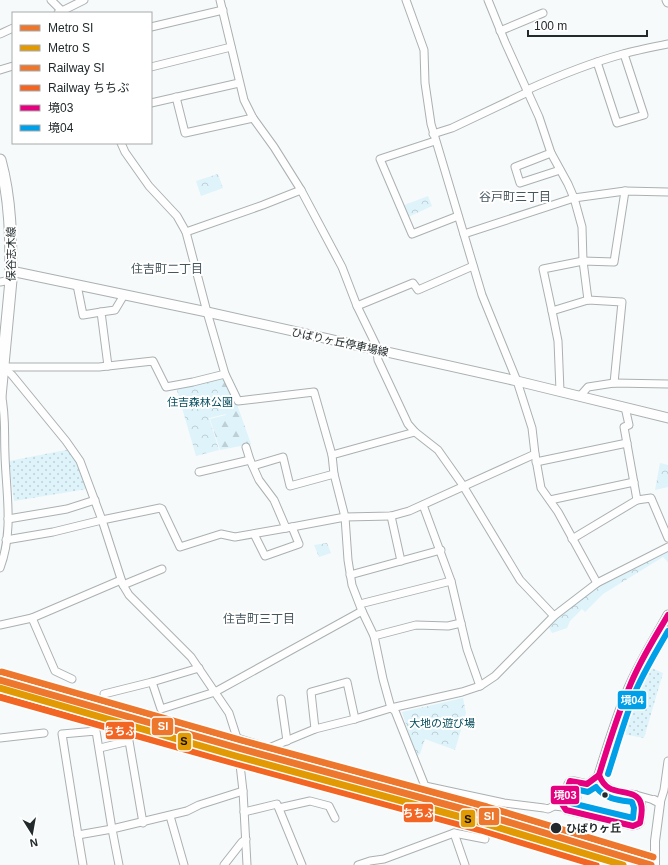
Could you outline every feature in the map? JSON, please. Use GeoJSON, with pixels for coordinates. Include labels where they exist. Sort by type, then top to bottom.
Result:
{"type":"FeatureCollection","features":[{"type":"Feature","properties":{"kind":"main road","name":"保谷志木線"},"geometry":{"type":"LineString","coordinates":[[0,160],[9,199],[11,276],[2,355],[3,367],[0,394]]}},
{"type":"Feature","properties":{"kind":"main road","name":"ひばりヶ丘停車場線"},"geometry":{"type":"LineString","coordinates":[[11,276],[77,285],[206,312],[517,381],[668,418]]}},
{"type":"Feature","properties":{"kind":"main road"},"geometry":{"type":"LineString","coordinates":[[599,775],[629,687],[641,662],[665,627],[668,615]]}},
{"type":"Feature","properties":{"kind":"street"},"geometry":{"type":"LineString","coordinates":[[51,0],[62,12],[84,0]]}},
{"type":"Feature","properties":{"kind":"street"},"geometry":{"type":"LineString","coordinates":[[220,0],[244,100],[253,118],[274,146],[301,190],[342,267],[357,306],[376,345],[378,360],[408,424],[415,432],[438,450],[463,487],[520,580],[554,616]]}},
{"type":"Feature","properties":{"kind":"street"},"geometry":{"type":"LineString","coordinates":[[406,0],[424,50],[425,83],[434,137],[482,294],[517,381],[532,428],[541,488],[550,500],[597,583]]}},
{"type":"Feature","properties":{"kind":"street"},"geometry":{"type":"LineString","coordinates":[[488,0],[500,31],[539,117],[551,153],[574,198],[582,227],[583,261],[588,300]]}},
{"type":"Feature","properties":{"kind":"street"},"geometry":{"type":"LineString","coordinates":[[152,27],[223,10]]}},
{"type":"Feature","properties":{"kind":"street"},"geometry":{"type":"LineString","coordinates":[[500,31],[543,13]]}},
{"type":"Feature","properties":{"kind":"street"},"geometry":{"type":"LineString","coordinates":[[0,34],[12,28]]}},
{"type":"Feature","properties":{"kind":"street"},"geometry":{"type":"LineString","coordinates":[[458,216],[412,234],[380,159],[434,137],[552,78],[624,54],[668,44]]}},
{"type":"Feature","properties":{"kind":"street"},"geometry":{"type":"LineString","coordinates":[[152,67],[231,47]]}},
{"type":"Feature","properties":{"kind":"street"},"geometry":{"type":"LineString","coordinates":[[597,62],[617,122],[644,115],[624,54]]}},
{"type":"Feature","properties":{"kind":"street"},"geometry":{"type":"LineString","coordinates":[[0,70],[12,66]]}},
{"type":"Feature","properties":{"kind":"street"},"geometry":{"type":"LineString","coordinates":[[152,103],[239,83]]}},
{"type":"Feature","properties":{"kind":"street"},"geometry":{"type":"LineString","coordinates":[[176,97],[185,133],[253,118]]}},
{"type":"Feature","properties":{"kind":"street"},"geometry":{"type":"LineString","coordinates":[[121,144],[125,152],[149,186],[177,216],[186,232],[206,312],[225,374],[238,401],[314,392],[332,455],[334,474],[344,517],[352,585],[374,636],[384,684],[392,708],[395,711],[425,786],[504,803],[544,808],[554,806],[563,807],[566,810],[633,826],[640,823],[642,804],[636,795]]}},
{"type":"Feature","properties":{"kind":"street"},"geometry":{"type":"LineString","coordinates":[[551,153],[515,167],[520,183],[560,170]]}},
{"type":"Feature","properties":{"kind":"street"},"geometry":{"type":"LineString","coordinates":[[186,232],[301,190]]}},
{"type":"Feature","properties":{"kind":"street"},"geometry":{"type":"LineString","coordinates":[[464,234],[574,198],[625,192],[668,192]]}},
{"type":"Feature","properties":{"kind":"street"},"geometry":{"type":"LineString","coordinates":[[560,391],[558,341],[543,269],[583,261],[614,262],[625,192]]}},
{"type":"Feature","properties":{"kind":"street"},"geometry":{"type":"LineString","coordinates":[[357,306],[413,283],[418,290],[474,266]]}},
{"type":"Feature","properties":{"kind":"street"},"geometry":{"type":"LineString","coordinates":[[0,282],[11,276]]}},
{"type":"Feature","properties":{"kind":"street"},"geometry":{"type":"LineString","coordinates":[[77,285],[83,315],[116,310],[124,295]]}},
{"type":"Feature","properties":{"kind":"street"},"geometry":{"type":"LineString","coordinates":[[552,311],[588,300],[622,302],[614,383]]}},
{"type":"Feature","properties":{"kind":"street"},"geometry":{"type":"LineString","coordinates":[[101,312],[108,366]]}},
{"type":"Feature","properties":{"kind":"street"},"geometry":{"type":"LineString","coordinates":[[3,367],[99,368],[153,361],[166,387],[225,374]]}},
{"type":"Feature","properties":{"kind":"street"},"geometry":{"type":"LineString","coordinates":[[3,367],[12,375],[66,441],[80,461],[102,520],[122,582],[129,595],[191,657],[229,713],[237,738],[243,791],[247,865]]}},
{"type":"Feature","properties":{"kind":"street"},"geometry":{"type":"LineString","coordinates":[[580,396],[588,386],[614,383],[668,384]]}},
{"type":"Feature","properties":{"kind":"street"},"geometry":{"type":"LineString","coordinates":[[0,394],[4,410],[8,519],[6,540],[0,568]]}},
{"type":"Feature","properties":{"kind":"street"},"geometry":{"type":"LineString","coordinates":[[625,407],[629,425],[624,426],[637,500]]}},
{"type":"Feature","properties":{"kind":"street"},"geometry":{"type":"LineString","coordinates":[[332,455],[415,432]]}},
{"type":"Feature","properties":{"kind":"street"},"geometry":{"type":"LineString","coordinates":[[6,540],[53,532],[160,508],[162,509],[180,547],[220,534],[235,537],[344,517],[390,516],[409,511],[463,487],[536,458],[627,443]]}},
{"type":"Feature","properties":{"kind":"street"},"geometry":{"type":"LineString","coordinates":[[246,447],[251,463],[259,480],[274,500],[299,544],[265,556],[254,534]]}},
{"type":"Feature","properties":{"kind":"street"},"geometry":{"type":"LineString","coordinates":[[199,472],[283,457],[290,486],[334,474]]}},
{"type":"Feature","properties":{"kind":"street"},"geometry":{"type":"LineString","coordinates":[[550,500],[634,482]]}},
{"type":"Feature","properties":{"kind":"street"},"geometry":{"type":"LineString","coordinates":[[572,539],[637,500],[651,498],[668,538]]}},
{"type":"Feature","properties":{"kind":"street"},"geometry":{"type":"LineString","coordinates":[[8,519],[67,510],[95,500]]}},
{"type":"Feature","properties":{"kind":"street"},"geometry":{"type":"LineString","coordinates":[[423,505],[441,550],[451,581],[468,649],[480,686]]}},
{"type":"Feature","properties":{"kind":"street"},"geometry":{"type":"LineString","coordinates":[[390,516],[401,561]]}},
{"type":"Feature","properties":{"kind":"street"},"geometry":{"type":"LineString","coordinates":[[237,738],[269,748],[315,729],[392,708],[462,692],[480,686],[495,676],[554,616],[597,583],[668,547]]}},
{"type":"Feature","properties":{"kind":"street"},"geometry":{"type":"LineString","coordinates":[[350,575],[441,550]]}},
{"type":"Feature","properties":{"kind":"street"},"geometry":{"type":"LineString","coordinates":[[0,625],[32,618],[122,582],[162,569]]}},
{"type":"Feature","properties":{"kind":"street"},"geometry":{"type":"LineString","coordinates":[[152,682],[161,709],[215,692],[361,608],[451,581]]}},
{"type":"Feature","properties":{"kind":"street"},"geometry":{"type":"LineString","coordinates":[[32,618],[55,671],[72,679]]}},
{"type":"Feature","properties":{"kind":"street"},"geometry":{"type":"LineString","coordinates":[[374,636],[416,625],[448,626],[461,623]]}},
{"type":"Feature","properties":{"kind":"street"},"geometry":{"type":"LineString","coordinates":[[104,694],[199,668]]}},
{"type":"Feature","properties":{"kind":"street"},"geometry":{"type":"LineString","coordinates":[[315,729],[311,692],[347,682],[355,719]]}},
{"type":"Feature","properties":{"kind":"street"},"geometry":{"type":"LineString","coordinates":[[281,699],[287,741]]}},
{"type":"Feature","properties":{"kind":"street"},"geometry":{"type":"LineString","coordinates":[[84,865],[62,734],[96,731],[119,865]]}},
{"type":"Feature","properties":{"kind":"street"},"geometry":{"type":"LineString","coordinates":[[0,738],[44,733]]}},
{"type":"Feature","properties":{"kind":"street"},"geometry":{"type":"LineString","coordinates":[[100,748],[129,741],[143,823]]}},
{"type":"Feature","properties":{"kind":"street"},"geometry":{"type":"LineString","coordinates":[[655,865],[657,801],[664,790],[668,761]]}},
{"type":"Feature","properties":{"kind":"street"},"geometry":{"type":"LineString","coordinates":[[587,784],[599,775],[602,782],[608,789]]}},
{"type":"Feature","properties":{"kind":"street"},"geometry":{"type":"LineString","coordinates":[[563,807],[562,804],[568,784],[574,781],[657,801]]}},
{"type":"Feature","properties":{"kind":"street"},"geometry":{"type":"LineString","coordinates":[[78,835],[112,830],[170,816],[243,791]]}},
{"type":"Feature","properties":{"kind":"street"},"geometry":{"type":"LineString","coordinates":[[279,808],[310,801],[329,806],[335,818]]}},
{"type":"Feature","properties":{"kind":"street"},"geometry":{"type":"LineString","coordinates":[[642,804],[646,801],[657,801]]}},
{"type":"Feature","properties":{"kind":"street"},"geometry":{"type":"LineString","coordinates":[[244,812],[277,804],[302,865]]}},
{"type":"Feature","properties":{"kind":"street"},"geometry":{"type":"LineString","coordinates":[[170,816],[184,865]]}},
{"type":"Feature","properties":{"kind":"street"},"geometry":{"type":"LineString","coordinates":[[454,833],[465,865]]}},
{"type":"Feature","properties":{"kind":"street"},"geometry":{"type":"LineString","coordinates":[[358,865],[391,857],[454,833],[485,839]]}},
{"type":"Feature","properties":{"kind":"street"},"geometry":{"type":"LineString","coordinates":[[224,865],[246,839]]}},
{"type":"Feature","properties":{"kind":"street"},"geometry":{"type":"LineString","coordinates":[[391,857],[394,865]]}},
{"type":"Feature","properties":{"kind":"green space"},"geometry":{"type":"Polygon","coordinates":[[[218,174],[223,188],[201,196],[196,181],[218,174]]]}},
{"type":"Feature","properties":{"kind":"green space"},"geometry":{"type":"Polygon","coordinates":[[[428,196],[432,206],[406,218],[402,206],[428,196]]]}},
{"type":"Feature","properties":{"kind":"green space"},"geometry":{"type":"Polygon","coordinates":[[[227,376],[251,444],[220,450],[210,419],[226,415],[213,379],[227,376]]]}},
{"type":"Feature","properties":{"kind":"green space","name":"住吉森林公園"},"geometry":{"type":"Polygon","coordinates":[[[213,379],[226,414],[209,418],[219,450],[196,456],[176,387],[213,379]]]}},
{"type":"Feature","properties":{"kind":"green space"},"geometry":{"type":"Polygon","coordinates":[[[71,449],[79,463],[87,489],[14,501],[9,461],[71,449]]]}},
{"type":"Feature","properties":{"kind":"green space"},"geometry":{"type":"Polygon","coordinates":[[[660,463],[668,465],[668,487],[655,490],[660,463]]]}},
{"type":"Feature","properties":{"kind":"green space"},"geometry":{"type":"Polygon","coordinates":[[[327,543],[331,553],[319,557],[314,545],[327,543]]]}},
{"type":"Feature","properties":{"kind":"green space"},"geometry":{"type":"Polygon","coordinates":[[[668,547],[668,562],[663,557],[603,594],[585,612],[582,609],[570,621],[567,628],[552,633],[547,624],[597,583],[668,547]]]}},
{"type":"Feature","properties":{"kind":"green space"},"geometry":{"type":"Polygon","coordinates":[[[649,667],[663,673],[644,738],[623,734],[649,667]]]}},
{"type":"Feature","properties":{"kind":"green space","name":"大地の遊び場"},"geometry":{"type":"Polygon","coordinates":[[[463,698],[466,713],[455,750],[425,739],[420,754],[416,756],[402,712],[463,698]]]}},
{"type":"Feature","properties":{"kind":"green space"},"geometry":{"type":"Polygon","coordinates":[[[584,787],[580,806],[575,801],[575,794],[577,790],[584,787]]]}},
{"type":"Feature","properties":{"kind":"metro line","name":"SI"},"geometry":{"type":"LineString","coordinates":[[0,680],[238,748],[485,815],[651,865]]}},
{"type":"Feature","properties":{"kind":"metro line","name":"S"},"geometry":{"type":"LineString","coordinates":[[0,688],[236,756],[483,823],[623,865]]}},
{"type":"Feature","properties":{"kind":"rail line","name":"SI"},"geometry":{"type":"LineString","coordinates":[[2,672],[240,740],[487,807],[653,857]]}},
{"type":"Feature","properties":{"kind":"rail line","name":"ちちぶ"},"geometry":{"type":"LineString","coordinates":[[0,697],[234,763],[481,830],[596,865]]}},
{"type":"Feature","properties":{"kind":"transit line","name":"境03"},"geometry":{"type":"LineString","coordinates":[[599,775],[617,720],[633,678],[668,615]]}},
{"type":"Feature","properties":{"kind":"transit line","name":"境04"},"geometry":{"type":"LineString","coordinates":[[608,774],[636,690],[668,631]]}},
{"type":"Feature","properties":{"kind":"transit line","name":"境03"},"geometry":{"type":"LineString","coordinates":[[599,775],[609,788],[636,796],[642,809],[640,823],[633,826],[566,810],[562,804],[570,781],[587,784],[599,775]]}},
{"type":"Feature","properties":{"kind":"transit line","name":"境04"},"geometry":{"type":"LineString","coordinates":[[596,787],[603,794],[617,800],[632,802],[634,808],[633,818],[571,803],[575,789],[588,792],[596,787]]}},
{"type":"Feature","properties":{"kind":"place","name":"ひばりヶ丘"},"geometry":{"type":"Point","coordinates":[556,828]}},
{"type":"Feature","properties":{"kind":"district","name":"谷戸町三丁目"},"geometry":{"type":"Point","coordinates":[515,197]}},
{"type":"Feature","properties":{"kind":"district","name":"住吉町二丁目"},"geometry":{"type":"Point","coordinates":[167,269]}},
{"type":"Feature","properties":{"kind":"district","name":"住吉町三丁目"},"geometry":{"type":"Point","coordinates":[259,619]}}]}
